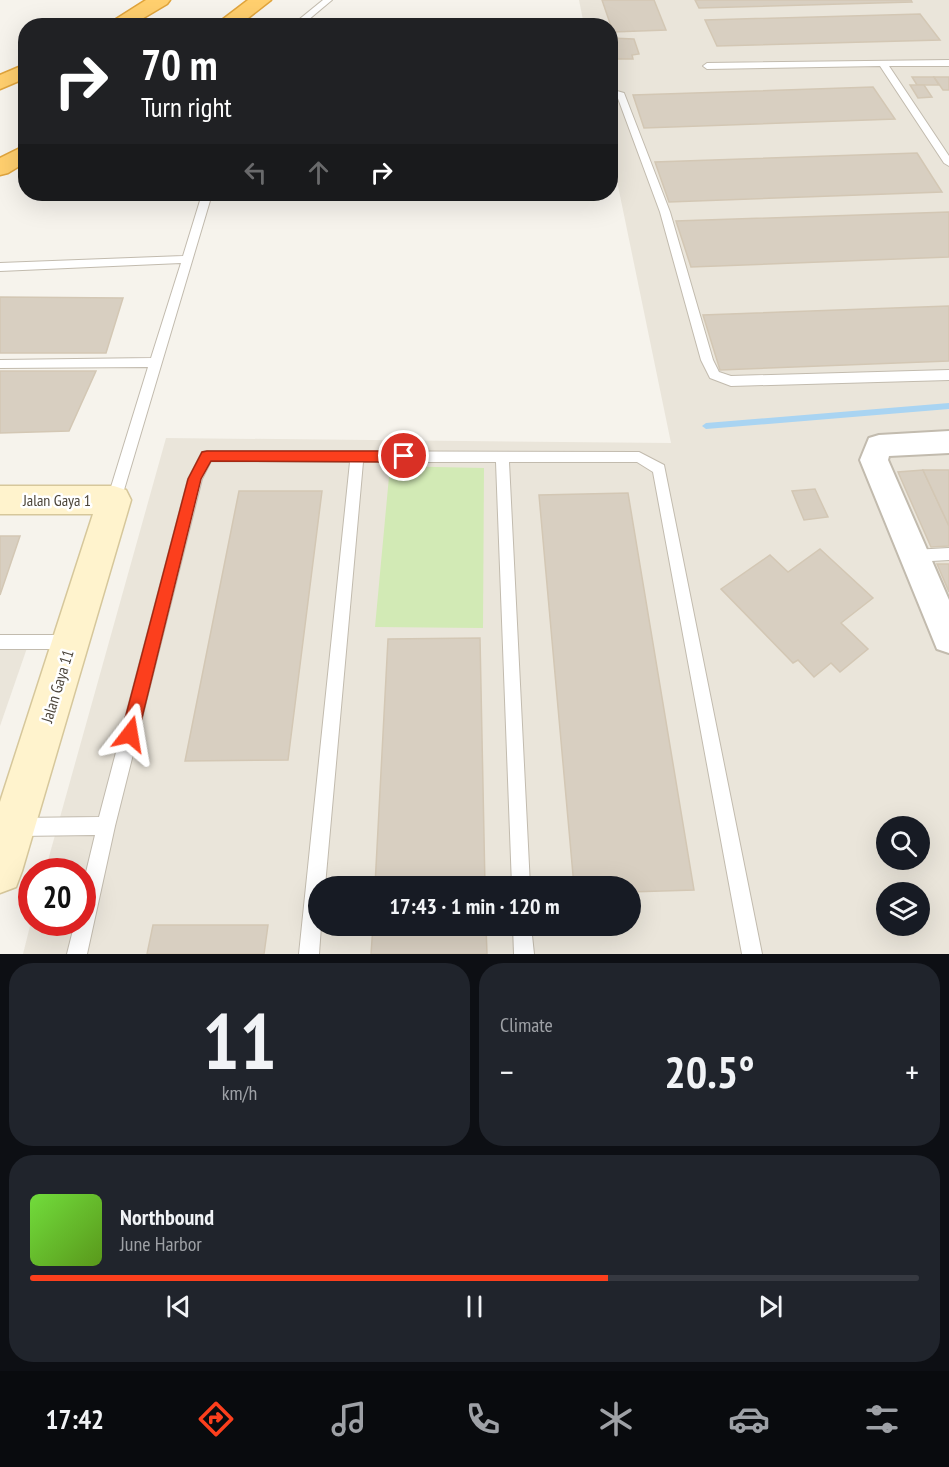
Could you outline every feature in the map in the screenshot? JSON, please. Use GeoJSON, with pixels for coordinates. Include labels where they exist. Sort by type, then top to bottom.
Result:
{"type":"FeatureCollection","features":[{"type":"Feature","properties":{"kind":"highway"},"geometry":{"type":"LineString","coordinates":[[129,18],[160,0]]}},
{"type":"Feature","properties":{"kind":"highway"},"geometry":{"type":"LineString","coordinates":[[235,18],[261,0]]}},
{"type":"Feature","properties":{"kind":"highway"},"geometry":{"type":"LineString","coordinates":[[0,83],[18,74]]}},
{"type":"Feature","properties":{"kind":"highway"},"geometry":{"type":"LineString","coordinates":[[0,144],[18,136]]}},
{"type":"Feature","properties":{"kind":"highway"},"geometry":{"type":"LineString","coordinates":[[0,168],[18,157]]}},
{"type":"Feature","properties":{"kind":"street"},"geometry":{"type":"LineString","coordinates":[[949,442],[879,446],[874,460],[949,638]]}},
{"type":"Feature","properties":{"kind":"street","name":"Jalan Gaya 1"},"geometry":{"type":"LineString","coordinates":[[0,500],[114,500]]}},
{"type":"Feature","properties":{"kind":"street","name":"Jalan Gaya 11"},"geometry":{"type":"LineString","coordinates":[[0,871],[114,500]]}},
{"type":"Feature","properties":{"kind":"lane"},"geometry":{"type":"LineString","coordinates":[[305,18],[328,0]]}},
{"type":"Feature","properties":{"kind":"lane"},"geometry":{"type":"LineString","coordinates":[[707,66],[949,63]]}},
{"type":"Feature","properties":{"kind":"lane"},"geometry":{"type":"LineString","coordinates":[[883,64],[949,163]]}},
{"type":"Feature","properties":{"kind":"lane"},"geometry":{"type":"LineString","coordinates":[[620,93],[665,212],[706,360],[714,375],[730,381],[949,375]]}},
{"type":"Feature","properties":{"kind":"lane"},"geometry":{"type":"LineString","coordinates":[[114,500],[205,201]]}},
{"type":"Feature","properties":{"kind":"lane"},"geometry":{"type":"LineString","coordinates":[[0,267],[187,259]]}},
{"type":"Feature","properties":{"kind":"lane"},"geometry":{"type":"LineString","coordinates":[[0,364],[156,362]]}},
{"type":"Feature","properties":{"kind":"lane"},"geometry":{"type":"LineString","coordinates":[[77,954],[106,826],[195,479],[207,456],[357,456],[639,457],[659,469],[752,954]]}},
{"type":"Feature","properties":{"kind":"lane"},"geometry":{"type":"LineString","coordinates":[[309,954],[357,456]]}},
{"type":"Feature","properties":{"kind":"lane"},"geometry":{"type":"LineString","coordinates":[[502,457],[521,876]]}},
{"type":"Feature","properties":{"kind":"lane"},"geometry":{"type":"LineString","coordinates":[[913,555],[949,554]]}},
{"type":"Feature","properties":{"kind":"lane"},"geometry":{"type":"LineString","coordinates":[[0,642],[70,642]]}},
{"type":"Feature","properties":{"kind":"lane"},"geometry":{"type":"LineString","coordinates":[[13,827],[106,826]]}},
{"type":"Feature","properties":{"kind":"lane"},"geometry":{"type":"LineString","coordinates":[[523,936],[524,954]]}},
{"type":"Feature","properties":{"kind":"shaded area"},"geometry":{"type":"Polygon","coordinates":[[[579,0],[949,0],[949,954],[23,954],[28,936],[96,936],[96,858],[49,858],[166,438],[671,443],[618,186],[618,18],[583,18],[579,0]]]}},
{"type":"Feature","properties":{"kind":"shaded area"},"geometry":{"type":"Polygon","coordinates":[[[0,648],[27,648],[0,726],[0,648]]]}},
{"type":"Feature","properties":{"kind":"green space"},"geometry":{"type":"Polygon","coordinates":[[[390,466],[484,468],[483,628],[375,627],[390,466]]]}},
{"type":"Feature","properties":{"kind":"building"},"geometry":{"type":"Polygon","coordinates":[[[602,0],[654,0],[666,30],[618,32],[618,18],[608,18],[602,0]]]}},
{"type":"Feature","properties":{"kind":"building"},"geometry":{"type":"Polygon","coordinates":[[[695,0],[911,0],[912,2],[699,8],[695,0]]]}},
{"type":"Feature","properties":{"kind":"building"},"geometry":{"type":"Polygon","coordinates":[[[920,14],[940,40],[717,46],[705,20],[920,14]]]}},
{"type":"Feature","properties":{"kind":"building"},"geometry":{"type":"Polygon","coordinates":[[[618,38],[634,39],[639,54],[632,55],[633,59],[618,59],[618,38]]]}},
{"type":"Feature","properties":{"kind":"building"},"geometry":{"type":"Polygon","coordinates":[[[912,77],[934,77],[939,85],[917,85],[912,77]]]}},
{"type":"Feature","properties":{"kind":"building"},"geometry":{"type":"Polygon","coordinates":[[[934,77],[949,77],[949,90],[943,90],[934,77]]]}},
{"type":"Feature","properties":{"kind":"building"},"geometry":{"type":"Polygon","coordinates":[[[910,85],[924,85],[932,97],[918,98],[910,85]]]}},
{"type":"Feature","properties":{"kind":"building"},"geometry":{"type":"Polygon","coordinates":[[[873,87],[895,119],[644,128],[633,95],[873,87]]]}},
{"type":"Feature","properties":{"kind":"building"},"geometry":{"type":"Polygon","coordinates":[[[917,153],[942,192],[669,202],[655,162],[917,153]]]}},
{"type":"Feature","properties":{"kind":"building"},"geometry":{"type":"Polygon","coordinates":[[[949,212],[949,257],[691,267],[676,221],[949,212]]]}},
{"type":"Feature","properties":{"kind":"building"},"geometry":{"type":"Polygon","coordinates":[[[0,297],[123,298],[106,353],[0,353],[0,297]]]}},
{"type":"Feature","properties":{"kind":"building"},"geometry":{"type":"Polygon","coordinates":[[[949,306],[949,361],[720,370],[703,315],[949,306]]]}},
{"type":"Feature","properties":{"kind":"building"},"geometry":{"type":"Polygon","coordinates":[[[0,371],[96,371],[69,431],[0,433],[0,371]]]}},
{"type":"Feature","properties":{"kind":"building"},"geometry":{"type":"Polygon","coordinates":[[[923,470],[949,526],[949,546],[931,547],[898,472],[923,470]]]}},
{"type":"Feature","properties":{"kind":"building"},"geometry":{"type":"Polygon","coordinates":[[[923,470],[949,470],[949,526],[923,470]]]}},
{"type":"Feature","properties":{"kind":"building"},"geometry":{"type":"Polygon","coordinates":[[[815,489],[828,517],[804,520],[792,491],[815,489]]]}},
{"type":"Feature","properties":{"kind":"building"},"geometry":{"type":"Polygon","coordinates":[[[239,491],[322,491],[288,760],[185,761],[239,491]]]}},
{"type":"Feature","properties":{"kind":"building"},"geometry":{"type":"Polygon","coordinates":[[[628,493],[694,890],[641,892],[641,876],[573,876],[539,495],[628,493]]]}},
{"type":"Feature","properties":{"kind":"building"},"geometry":{"type":"Polygon","coordinates":[[[0,536],[20,536],[0,595],[0,536]]]}},
{"type":"Feature","properties":{"kind":"building"},"geometry":{"type":"Polygon","coordinates":[[[820,549],[873,598],[841,623],[868,649],[840,672],[831,663],[814,677],[798,660],[793,663],[721,589],[770,555],[788,572],[820,549]]]}},
{"type":"Feature","properties":{"kind":"building"},"geometry":{"type":"Polygon","coordinates":[[[937,564],[949,564],[949,592],[937,564]]]}},
{"type":"Feature","properties":{"kind":"building"},"geometry":{"type":"Polygon","coordinates":[[[480,638],[485,876],[376,876],[388,639],[480,638]]]}},
{"type":"Feature","properties":{"kind":"building"},"geometry":{"type":"Polygon","coordinates":[[[153,925],[268,925],[264,954],[147,954],[153,925]]]}},
{"type":"Feature","properties":{"kind":"building"},"geometry":{"type":"Polygon","coordinates":[[[372,936],[486,936],[487,954],[371,954],[372,936]]]}},
{"type":"Feature","properties":{"kind":"waterway"},"geometry":{"type":"LineString","coordinates":[[706,426],[949,406]]}},
{"type":"Feature","properties":{"kind":"route"},"geometry":{"type":"LineString","coordinates":[[130,734],[195,479],[207,456],[404,456]]}}]}
